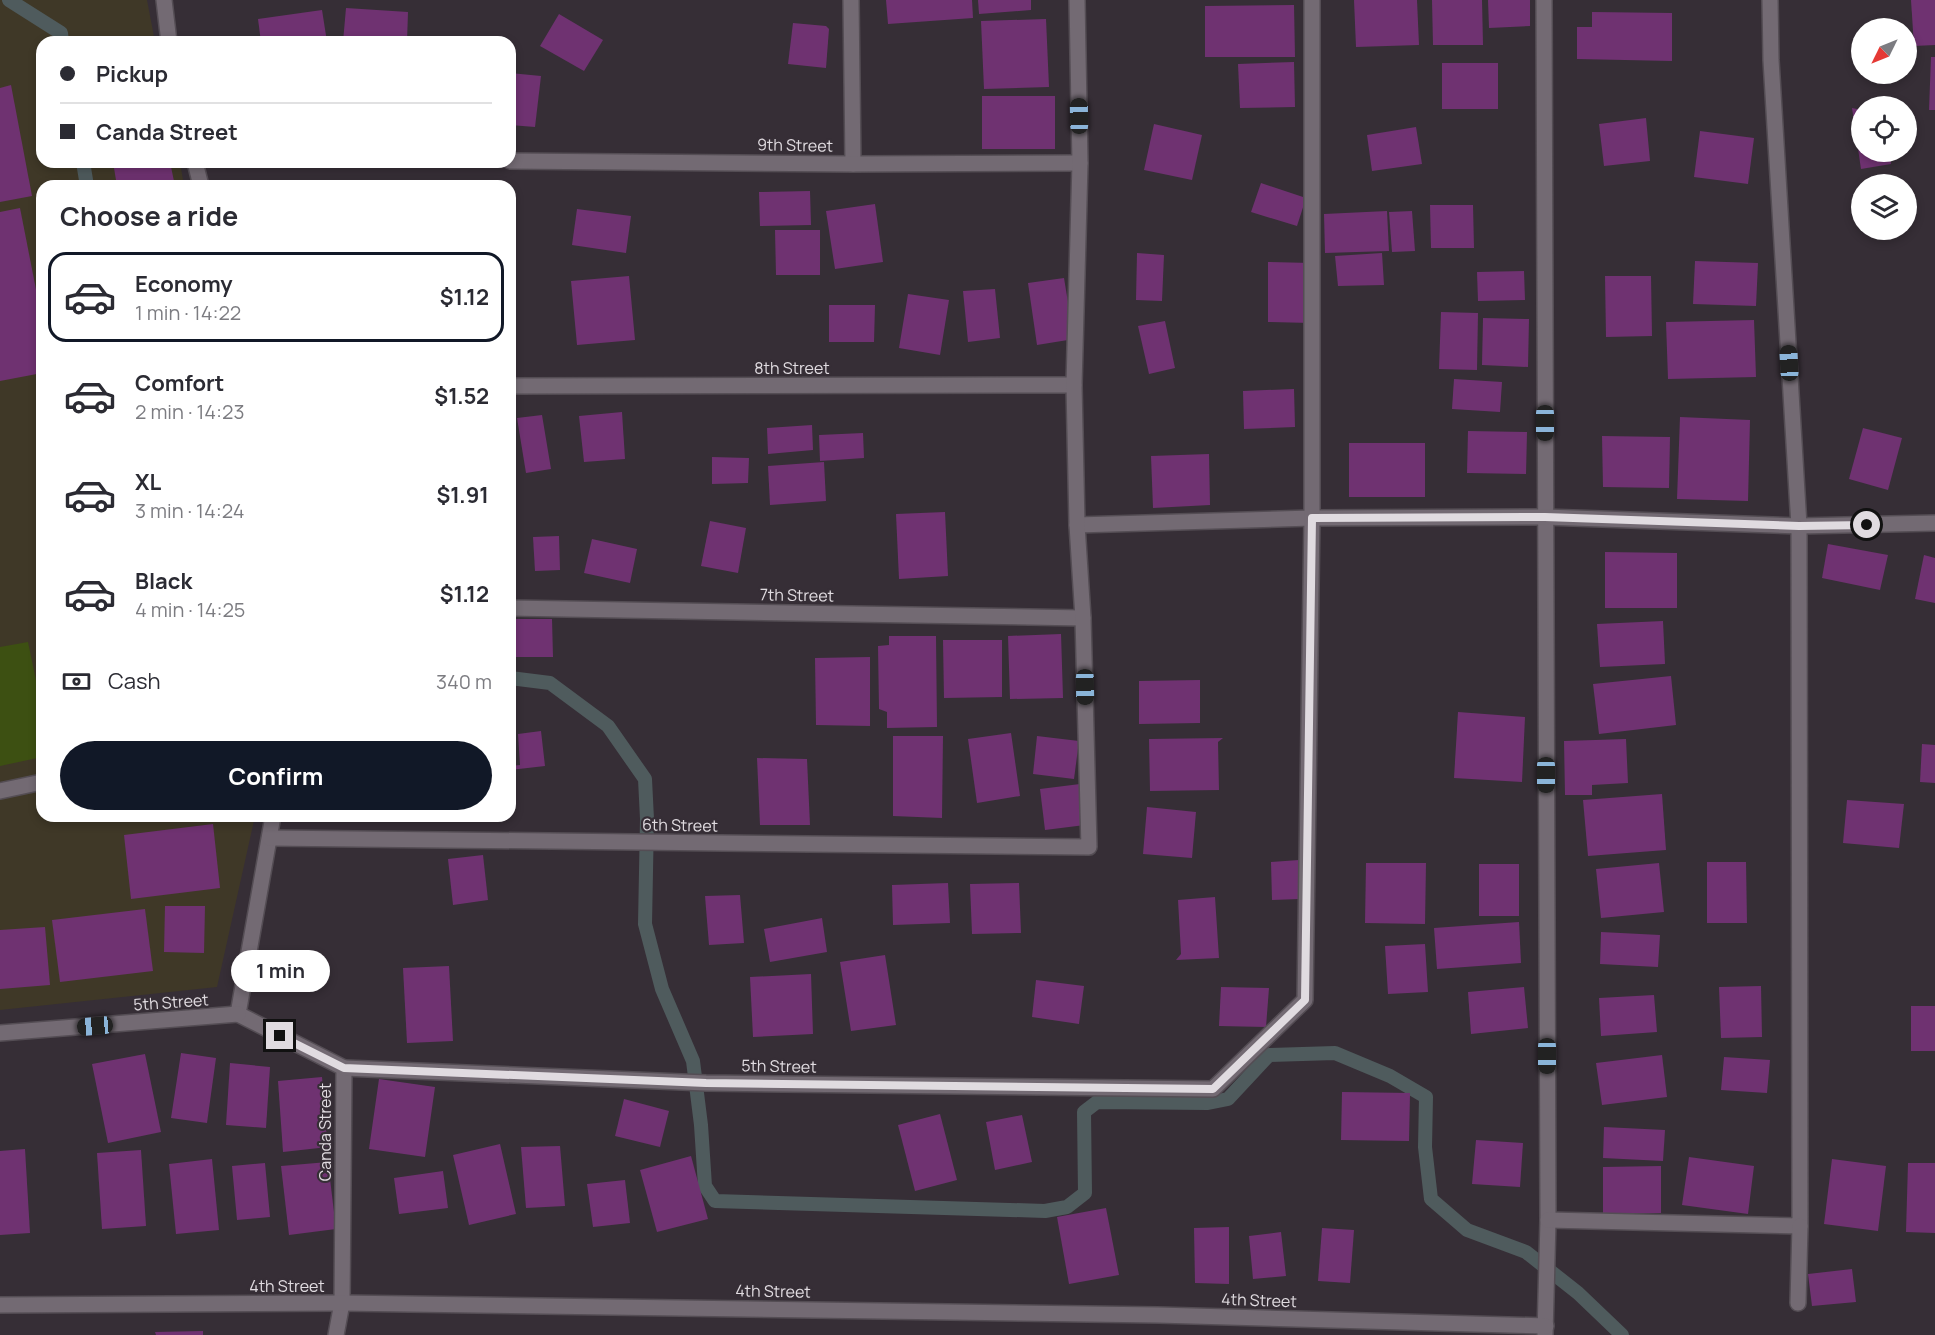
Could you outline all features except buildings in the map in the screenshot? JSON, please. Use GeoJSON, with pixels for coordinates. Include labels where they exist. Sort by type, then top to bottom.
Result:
{"type":"FeatureCollection","features":[{"type":"Feature","properties":{"kind":"street"},"geometry":{"type":"LineString","coordinates":[[164,0],[167,36]]}},
{"type":"Feature","properties":{"kind":"street"},"geometry":{"type":"LineString","coordinates":[[851,0],[853,164]]}},
{"type":"Feature","properties":{"kind":"street"},"geometry":{"type":"LineString","coordinates":[[1077,0],[1080,163],[1074,385],[1077,525],[1083,618]]}},
{"type":"Feature","properties":{"kind":"street"},"geometry":{"type":"LineString","coordinates":[[1312,0],[1312,518]]}},
{"type":"Feature","properties":{"kind":"street"},"geometry":{"type":"LineString","coordinates":[[1544,0],[1548,1220],[1546,1330]]}},
{"type":"Feature","properties":{"kind":"street"},"geometry":{"type":"LineString","coordinates":[[1770,0],[1771,60],[1799,526],[1800,1226],[1798,1303]]}},
{"type":"Feature","properties":{"kind":"street","name":"9th Street"},"geometry":{"type":"LineString","coordinates":[[516,161],[1080,163]]}},
{"type":"Feature","properties":{"kind":"street","name":"8th Street"},"geometry":{"type":"LineString","coordinates":[[516,386],[1074,385]]}},
{"type":"Feature","properties":{"kind":"street"},"geometry":{"type":"LineString","coordinates":[[1077,525],[1312,518],[1545,517],[1799,526],[1935,523]]}},
{"type":"Feature","properties":{"kind":"street","name":"5th Street"},"geometry":{"type":"LineString","coordinates":[[344,1068],[706,1083],[1213,1089],[1305,1000],[1312,518]]}},
{"type":"Feature","properties":{"kind":"street","name":"7th Street"},"geometry":{"type":"LineString","coordinates":[[516,608],[1083,618]]}},
{"type":"Feature","properties":{"kind":"street","name":"6th Street"},"geometry":{"type":"LineString","coordinates":[[270,838],[1089,847],[1083,618]]}},
{"type":"Feature","properties":{"kind":"street"},"geometry":{"type":"LineString","coordinates":[[0,791],[36,783]]}},
{"type":"Feature","properties":{"kind":"street"},"geometry":{"type":"LineString","coordinates":[[238,1014],[272,822]]}},
{"type":"Feature","properties":{"kind":"street","name":"5th Street"},"geometry":{"type":"LineString","coordinates":[[0,1033],[238,1014]]}},
{"type":"Feature","properties":{"kind":"street","name":"Canda Street"},"geometry":{"type":"LineString","coordinates":[[238,1014],[344,1068],[342,1303],[336,1335]]}},
{"type":"Feature","properties":{"kind":"street"},"geometry":{"type":"LineString","coordinates":[[1548,1220],[1800,1226]]}},
{"type":"Feature","properties":{"kind":"street","name":"4th Street"},"geometry":{"type":"LineString","coordinates":[[0,1305],[342,1303],[1158,1315],[1546,1330]]}},
{"type":"Feature","properties":{"kind":"shaded area"},"geometry":{"type":"Polygon","coordinates":[[[0,0],[147,0],[154,36],[36,36],[36,168],[181,168],[183,180],[36,180],[36,822],[254,822],[217,987],[0,1010],[0,0]]]}},
{"type":"Feature","properties":{"kind":"green space"},"geometry":{"type":"Polygon","coordinates":[[[28,642],[36,680],[36,758],[0,766],[0,647],[28,642]]]}},
{"type":"Feature","properties":{"kind":"waterway"},"geometry":{"type":"LineString","coordinates":[[9,0],[61,33],[61,36]]}},
{"type":"Feature","properties":{"kind":"waterway"},"geometry":{"type":"LineString","coordinates":[[84,168],[86,180]]}},
{"type":"Feature","properties":{"kind":"waterway"},"geometry":{"type":"LineString","coordinates":[[516,679],[550,683],[608,726],[645,779],[647,819],[645,924],[662,989],[693,1061],[701,1125],[705,1186],[715,1201],[1045,1211],[1067,1207],[1085,1193],[1084,1112],[1097,1102],[1208,1103],[1228,1099],[1269,1055],[1335,1053],[1390,1076],[1426,1097],[1425,1147],[1431,1199],[1467,1230],[1526,1252],[1578,1293],[1622,1335]]}},
{"type":"Feature","properties":{"kind":"route"},"geometry":{"type":"LineString","coordinates":[[280,1036],[344,1068],[706,1083],[1213,1089],[1305,1000],[1312,518],[1545,517],[1799,526],[1867,525]]}}]}
